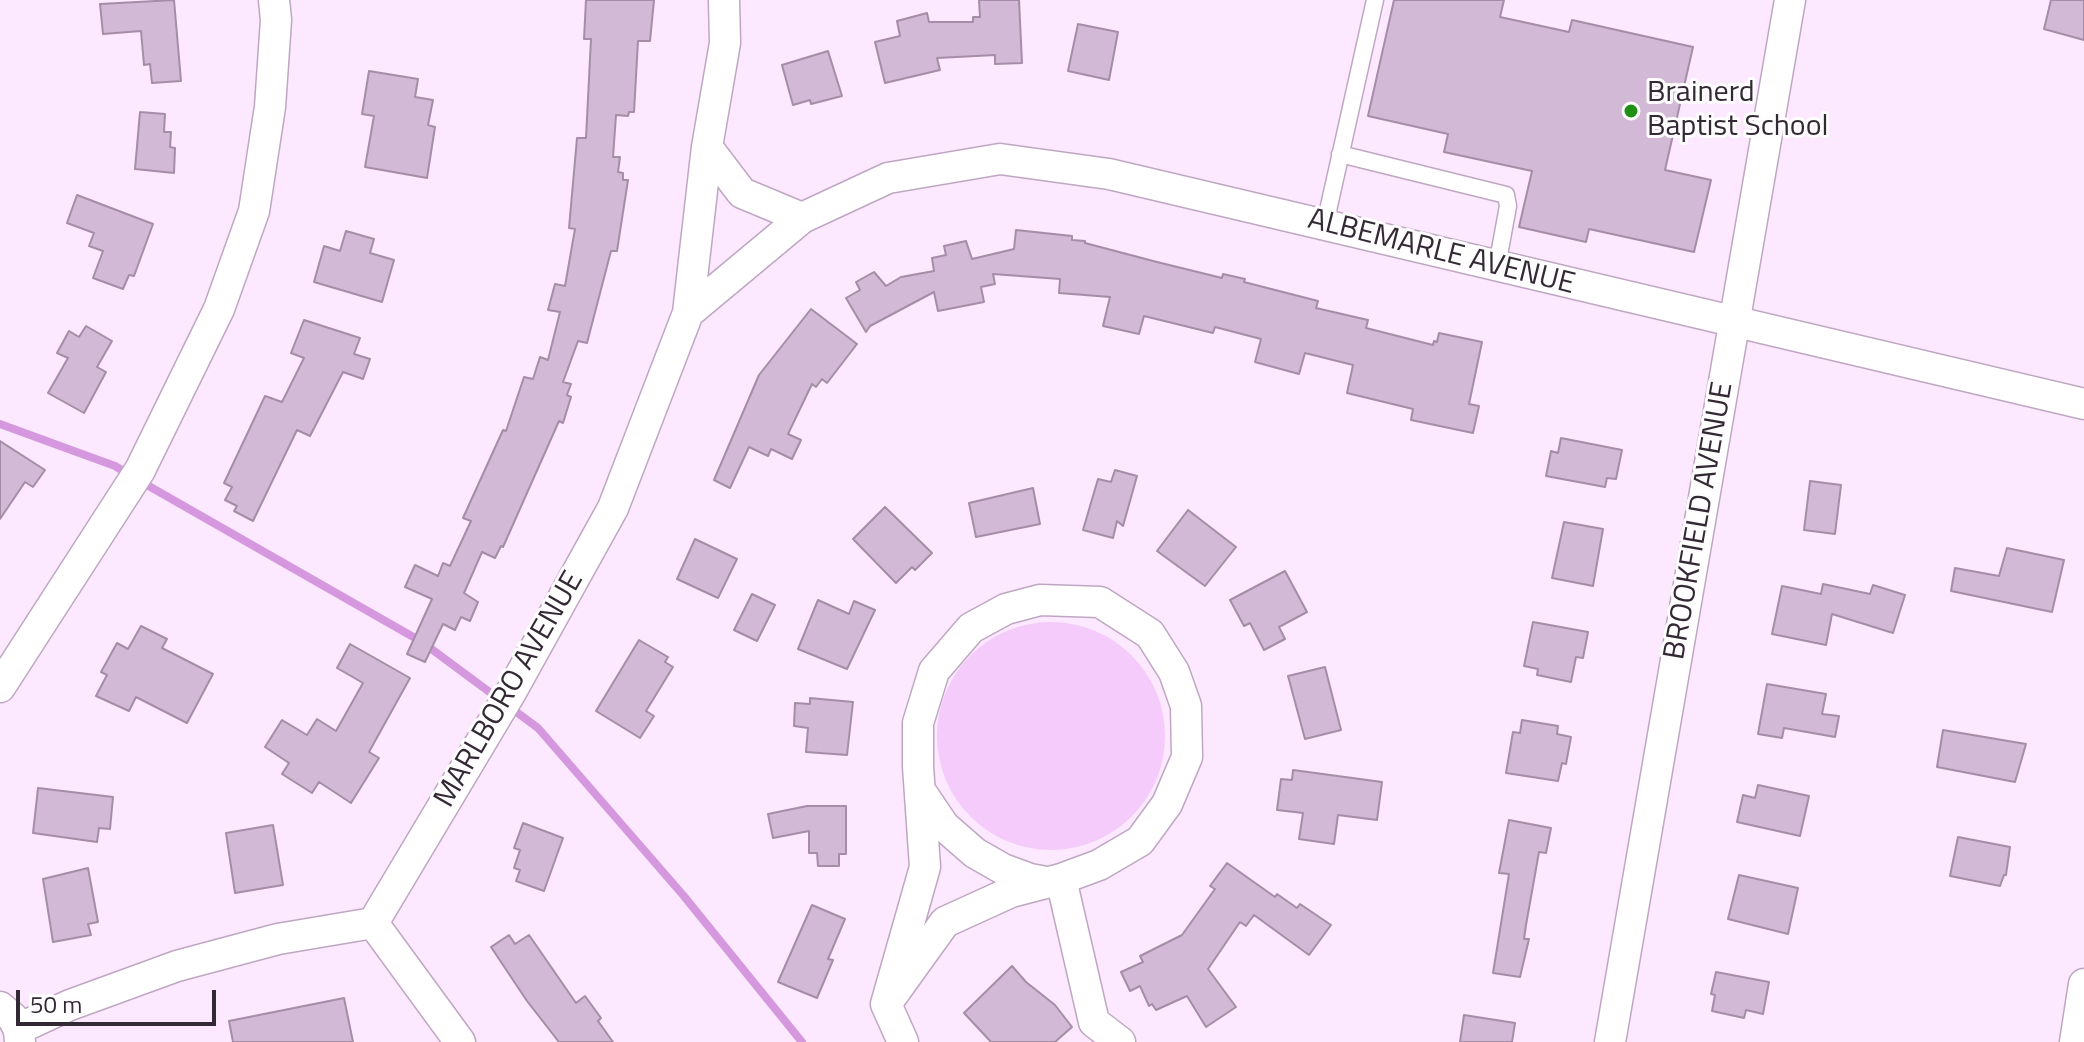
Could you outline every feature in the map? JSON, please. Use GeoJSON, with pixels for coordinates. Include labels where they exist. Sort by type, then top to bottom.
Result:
{"type":"FeatureCollection","features":[{"type":"Feature","properties":{"kind":"street"},"geometry":{"type":"LineString","coordinates":[[0,687],[134,480],[219,309],[254,211],[270,107],[276,20],[274,0]]}},
{"type":"Feature","properties":{"kind":"street","name":"MARLBORO AVENUE"},"geometry":{"type":"LineString","coordinates":[[373,923],[505,702],[613,508],[688,313],[707,147],[725,43],[724,0]]}},
{"type":"Feature","properties":{"kind":"street","name":"BROOKFIELD AVENUE"},"geometry":{"type":"LineString","coordinates":[[1610,1042],[1790,0]]}},
{"type":"Feature","properties":{"kind":"street"},"geometry":{"type":"LineString","coordinates":[[707,147],[742,193],[802,218]]}},
{"type":"Feature","properties":{"kind":"street","name":"ALBEMARLE AVENUE"},"geometry":{"type":"LineString","coordinates":[[802,218],[888,178],[1000,159],[1109,174],[2084,404]]}},
{"type":"Feature","properties":{"kind":"street","name":"MARLBORO AVENUE"},"geometry":{"type":"LineString","coordinates":[[688,313],[802,218]]}},
{"type":"Feature","properties":{"kind":"street"},"geometry":{"type":"LineString","coordinates":[[886,1004],[945,922],[1011,892],[1099,865],[1140,841],[1167,804],[1187,757],[1186,706],[1174,672],[1150,634],[1100,602],[1040,600],[1006,609],[971,628],[934,671],[918,723],[925,867],[886,1004],[903,1042]]}},
{"type":"Feature","properties":{"kind":"street"},"geometry":{"type":"LineString","coordinates":[[920,791],[944,826],[975,853],[1017,874],[1055,880]]}},
{"type":"Feature","properties":{"kind":"street"},"geometry":{"type":"LineString","coordinates":[[1055,880],[1094,1022],[1120,1042]]}},
{"type":"Feature","properties":{"kind":"street"},"geometry":{"type":"LineString","coordinates":[[13,1026],[177,966],[278,939],[373,923],[460,1042]]}},
{"type":"Feature","properties":{"kind":"street"},"geometry":{"type":"LineString","coordinates":[[2075,1042],[2084,984]]}},
{"type":"Feature","properties":{"kind":"lane"},"geometry":{"type":"LineString","coordinates":[[1325,224],[1375,0]]}},
{"type":"Feature","properties":{"kind":"lane"},"geometry":{"type":"LineString","coordinates":[[1340,154],[1506,195],[1508,206],[1497,266]]}},
{"type":"Feature","properties":{"kind":"shaded area"},"geometry":{"type":"Polygon","coordinates":[[[1051,622],[1073,624],[1095,631],[1132,655],[1156,692],[1163,714],[1163,758],[1156,780],[1132,817],[1095,841],[1073,848],[1051,850],[1029,848],[1007,841],[970,817],[946,780],[939,758],[937,736],[939,714],[946,692],[970,655],[1007,631],[1029,624],[1051,622]]]}},
{"type":"Feature","properties":{"kind":"building"},"geometry":{"type":"Polygon","coordinates":[[[174,0],[181,81],[152,83],[150,64],[144,65],[141,31],[103,34],[100,4],[174,0]]]}},
{"type":"Feature","properties":{"kind":"building"},"geometry":{"type":"Polygon","coordinates":[[[586,0],[654,0],[650,41],[638,41],[634,112],[629,112],[628,116],[616,115],[613,157],[620,157],[618,172],[623,173],[623,180],[628,180],[617,251],[611,251],[587,343],[578,341],[563,382],[571,384],[567,395],[571,397],[563,423],[559,421],[503,547],[495,558],[482,552],[464,593],[478,602],[470,621],[461,617],[455,630],[443,624],[425,662],[407,654],[432,599],[405,587],[415,565],[438,576],[443,563],[450,566],[471,521],[463,518],[503,430],[506,431],[524,377],[533,379],[540,357],[548,360],[560,312],[548,310],[555,284],[565,286],[575,229],[569,228],[577,138],[586,138],[591,39],[584,39],[586,0]]]}},
{"type":"Feature","properties":{"kind":"building"},"geometry":{"type":"Polygon","coordinates":[[[979,0],[1019,0],[1022,63],[995,64],[995,55],[937,58],[940,70],[885,83],[875,42],[900,36],[897,21],[927,13],[929,22],[973,22],[973,17],[980,17],[979,0]]]}},
{"type":"Feature","properties":{"kind":"building"},"geometry":{"type":"Polygon","coordinates":[[[1394,0],[1504,0],[1500,17],[1569,32],[1572,20],[1693,47],[1665,170],[1711,180],[1694,252],[1589,229],[1586,242],[1519,227],[1532,171],[1444,152],[1448,134],[1368,116],[1394,0]]]}},
{"type":"Feature","properties":{"kind":"building"},"geometry":{"type":"Polygon","coordinates":[[[2051,0],[2084,0],[2084,40],[2044,29],[2051,0]]]}},
{"type":"Feature","properties":{"kind":"building"},"geometry":{"type":"Polygon","coordinates":[[[1078,24],[1118,32],[1109,80],[1068,71],[1078,24]]]}},
{"type":"Feature","properties":{"kind":"building"},"geometry":{"type":"Polygon","coordinates":[[[828,51],[842,96],[793,105],[782,65],[828,51]]]}},
{"type":"Feature","properties":{"kind":"building"},"geometry":{"type":"Polygon","coordinates":[[[369,71],[418,79],[415,97],[433,100],[428,125],[435,127],[427,178],[365,167],[374,116],[362,114],[369,71]]]}},
{"type":"Feature","properties":{"kind":"building"},"geometry":{"type":"Polygon","coordinates":[[[140,112],[165,114],[164,132],[171,132],[170,147],[175,148],[174,173],[135,169],[140,112]]]}},
{"type":"Feature","properties":{"kind":"building"},"geometry":{"type":"Polygon","coordinates":[[[77,195],[153,224],[134,276],[129,275],[123,289],[93,278],[103,251],[89,246],[94,233],[67,223],[77,195]]]}},
{"type":"Feature","properties":{"kind":"building"},"geometry":{"type":"Polygon","coordinates":[[[1016,230],[1072,236],[1072,240],[1157,262],[1222,278],[1223,274],[1245,279],[1244,282],[1318,301],[1316,308],[1368,320],[1366,328],[1433,345],[1439,333],[1482,342],[1469,404],[1479,406],[1473,433],[1411,420],[1413,409],[1347,393],[1353,365],[1305,353],[1299,374],[1255,362],[1261,339],[1215,327],[1213,333],[1144,316],[1139,334],[1103,326],[1110,297],[1059,293],[1060,279],[993,274],[995,284],[981,287],[984,302],[938,311],[934,292],[870,326],[866,332],[846,298],[860,290],[856,282],[874,272],[886,286],[901,277],[934,271],[932,258],[946,255],[944,246],[966,241],[972,259],[1014,249],[1016,230]]]}},
{"type":"Feature","properties":{"kind":"building"},"geometry":{"type":"Polygon","coordinates":[[[346,231],[374,239],[370,253],[394,260],[382,302],[314,282],[324,246],[340,251],[346,231]]]}},
{"type":"Feature","properties":{"kind":"building"},"geometry":{"type":"Polygon","coordinates":[[[811,309],[857,344],[827,383],[822,379],[816,387],[812,384],[788,434],[801,440],[792,459],[771,449],[768,456],[749,447],[730,488],[714,480],[759,375],[811,309]]]}},
{"type":"Feature","properties":{"kind":"building"},"geometry":{"type":"Polygon","coordinates":[[[304,320],[360,338],[354,354],[370,359],[363,379],[343,372],[310,436],[297,430],[253,521],[234,511],[237,506],[225,500],[232,487],[224,483],[265,396],[282,402],[304,358],[291,353],[304,320]]]}},
{"type":"Feature","properties":{"kind":"building"},"geometry":{"type":"Polygon","coordinates":[[[86,326],[112,341],[97,367],[106,372],[84,413],[48,393],[68,358],[57,353],[69,331],[79,337],[86,326]]]}},
{"type":"Feature","properties":{"kind":"building"},"geometry":{"type":"Polygon","coordinates":[[[1561,438],[1622,450],[1616,479],[1607,478],[1605,487],[1546,476],[1551,451],[1558,453],[1561,438]]]}},
{"type":"Feature","properties":{"kind":"building"},"geometry":{"type":"Polygon","coordinates":[[[0,441],[45,470],[33,487],[25,482],[0,519],[0,441]]]}},
{"type":"Feature","properties":{"kind":"building"},"geometry":{"type":"Polygon","coordinates":[[[1115,470],[1137,476],[1123,526],[1117,521],[1113,538],[1083,530],[1098,479],[1111,482],[1115,470]]]}},
{"type":"Feature","properties":{"kind":"building"},"geometry":{"type":"Polygon","coordinates":[[[1810,481],[1841,485],[1835,534],[1804,530],[1810,481]]]}},
{"type":"Feature","properties":{"kind":"building"},"geometry":{"type":"Polygon","coordinates":[[[1033,488],[1040,524],[976,537],[969,503],[1033,488]]]}},
{"type":"Feature","properties":{"kind":"building"},"geometry":{"type":"Polygon","coordinates":[[[885,507],[932,553],[896,583],[853,539],[885,507]]]}},
{"type":"Feature","properties":{"kind":"building"},"geometry":{"type":"Polygon","coordinates":[[[1188,510],[1236,547],[1205,586],[1157,551],[1188,510]]]}},
{"type":"Feature","properties":{"kind":"building"},"geometry":{"type":"Polygon","coordinates":[[[1564,522],[1603,529],[1593,586],[1552,578],[1564,522]]]}},
{"type":"Feature","properties":{"kind":"building"},"geometry":{"type":"Polygon","coordinates":[[[695,539],[737,559],[718,598],[677,579],[695,539]]]}},
{"type":"Feature","properties":{"kind":"building"},"geometry":{"type":"Polygon","coordinates":[[[2007,548],[2064,560],[2052,612],[1951,591],[1955,568],[1999,576],[2007,548]]]}},
{"type":"Feature","properties":{"kind":"building"},"geometry":{"type":"Polygon","coordinates":[[[1285,571],[1307,612],[1279,627],[1285,639],[1264,650],[1250,623],[1244,626],[1230,600],[1285,571]]]}},
{"type":"Feature","properties":{"kind":"building"},"geometry":{"type":"Polygon","coordinates":[[[1823,584],[1870,594],[1873,585],[1905,595],[1893,633],[1832,614],[1826,645],[1772,634],[1782,586],[1821,594],[1823,584]]]}},
{"type":"Feature","properties":{"kind":"building"},"geometry":{"type":"Polygon","coordinates":[[[752,594],[775,605],[757,641],[734,630],[752,594]]]}},
{"type":"Feature","properties":{"kind":"building"},"geometry":{"type":"Polygon","coordinates":[[[818,600],[849,614],[854,601],[875,610],[847,669],[798,649],[818,600]]]}},
{"type":"Feature","properties":{"kind":"building"},"geometry":{"type":"Polygon","coordinates":[[[1533,622],[1588,632],[1583,658],[1576,657],[1571,682],[1537,675],[1538,669],[1524,666],[1533,622]]]}},
{"type":"Feature","properties":{"kind":"building"},"geometry":{"type":"Polygon","coordinates":[[[141,626],[167,639],[162,648],[213,674],[187,723],[136,697],[129,711],[96,696],[107,675],[101,672],[117,643],[128,649],[141,626]]]}},
{"type":"Feature","properties":{"kind":"building"},"geometry":{"type":"Polygon","coordinates":[[[639,640],[668,657],[665,662],[673,667],[646,711],[654,716],[640,738],[596,711],[639,640]]]}},
{"type":"Feature","properties":{"kind":"building"},"geometry":{"type":"Polygon","coordinates":[[[350,644],[410,678],[369,752],[379,758],[351,803],[319,782],[312,793],[282,774],[289,763],[265,747],[282,720],[307,735],[317,719],[336,731],[363,683],[337,668],[350,644]]]}},
{"type":"Feature","properties":{"kind":"building"},"geometry":{"type":"Polygon","coordinates":[[[1325,667],[1341,730],[1305,739],[1288,676],[1325,667]]]}},
{"type":"Feature","properties":{"kind":"building"},"geometry":{"type":"Polygon","coordinates":[[[1767,684],[1826,694],[1822,714],[1839,716],[1835,737],[1784,728],[1782,738],[1758,734],[1767,684]]]}},
{"type":"Feature","properties":{"kind":"building"},"geometry":{"type":"Polygon","coordinates":[[[810,698],[853,702],[847,755],[806,752],[808,728],[794,726],[795,703],[810,704],[810,698]]]}},
{"type":"Feature","properties":{"kind":"building"},"geometry":{"type":"Polygon","coordinates":[[[1522,720],[1558,726],[1557,734],[1571,737],[1566,764],[1562,763],[1558,781],[1506,773],[1513,732],[1520,733],[1522,720]]]}},
{"type":"Feature","properties":{"kind":"building"},"geometry":{"type":"Polygon","coordinates":[[[1943,730],[2026,744],[2015,782],[1937,767],[1943,730]]]}},
{"type":"Feature","properties":{"kind":"building"},"geometry":{"type":"Polygon","coordinates":[[[1293,770],[1382,782],[1377,820],[1338,815],[1334,844],[1299,839],[1303,813],[1277,810],[1281,779],[1292,780],[1293,770]]]}},
{"type":"Feature","properties":{"kind":"building"},"geometry":{"type":"Polygon","coordinates":[[[1758,785],[1809,796],[1800,836],[1737,822],[1743,795],[1755,798],[1758,785]]]}},
{"type":"Feature","properties":{"kind":"building"},"geometry":{"type":"Polygon","coordinates":[[[38,788],[113,797],[110,829],[99,828],[97,842],[33,833],[38,788]]]}},
{"type":"Feature","properties":{"kind":"building"},"geometry":{"type":"Polygon","coordinates":[[[807,806],[846,806],[846,854],[839,854],[839,866],[818,866],[817,853],[809,853],[809,831],[773,838],[768,814],[807,806]]]}},
{"type":"Feature","properties":{"kind":"building"},"geometry":{"type":"Polygon","coordinates":[[[1509,820],[1551,828],[1546,853],[1539,852],[1524,939],[1529,939],[1520,977],[1493,973],[1509,874],[1499,873],[1509,820]]]}},
{"type":"Feature","properties":{"kind":"building"},"geometry":{"type":"Polygon","coordinates":[[[523,823],[563,838],[544,891],[516,881],[520,870],[514,868],[520,850],[514,848],[523,823]]]}},
{"type":"Feature","properties":{"kind":"building"},"geometry":{"type":"Polygon","coordinates":[[[273,825],[283,885],[235,893],[226,833],[273,825]]]}},
{"type":"Feature","properties":{"kind":"building"},"geometry":{"type":"Polygon","coordinates":[[[1958,837],[2010,847],[2006,875],[2000,886],[1950,876],[1958,837]]]}},
{"type":"Feature","properties":{"kind":"building"},"geometry":{"type":"Polygon","coordinates":[[[1227,863],[1275,897],[1277,894],[1297,908],[1300,904],[1331,925],[1309,955],[1254,915],[1246,926],[1240,922],[1208,969],[1236,1007],[1206,1027],[1187,996],[1156,1010],[1152,1004],[1149,1006],[1140,986],[1130,991],[1121,972],[1143,962],[1140,956],[1182,935],[1215,889],[1210,886],[1227,863]]]}},
{"type":"Feature","properties":{"kind":"building"},"geometry":{"type":"Polygon","coordinates":[[[88,868],[98,922],[88,924],[91,935],[53,942],[43,879],[88,868]]]}},
{"type":"Feature","properties":{"kind":"building"},"geometry":{"type":"Polygon","coordinates":[[[1739,875],[1798,888],[1788,934],[1728,919],[1739,875]]]}},
{"type":"Feature","properties":{"kind":"building"},"geometry":{"type":"Polygon","coordinates":[[[812,905],[845,919],[828,959],[833,960],[817,998],[778,982],[812,905]]]}},
{"type":"Feature","properties":{"kind":"building"},"geometry":{"type":"Polygon","coordinates":[[[509,935],[515,944],[529,935],[576,1003],[585,996],[613,1042],[559,1042],[491,947],[509,935]]]}},
{"type":"Feature","properties":{"kind":"building"},"geometry":{"type":"Polygon","coordinates":[[[1012,966],[1026,982],[1055,1005],[1072,1027],[1055,1042],[991,1042],[964,1013],[1012,966]]]}},
{"type":"Feature","properties":{"kind":"building"},"geometry":{"type":"Polygon","coordinates":[[[1716,972],[1769,982],[1763,1014],[1746,1010],[1744,1018],[1712,1011],[1715,995],[1711,994],[1716,972]]]}},
{"type":"Feature","properties":{"kind":"building"},"geometry":{"type":"Polygon","coordinates":[[[344,998],[353,1042],[233,1042],[229,1021],[344,998]]]}},
{"type":"Feature","properties":{"kind":"building"},"geometry":{"type":"Polygon","coordinates":[[[1464,1015],[1515,1023],[1512,1042],[1460,1042],[1464,1015]]]}},
{"type":"Feature","properties":{"kind":"waterway"},"geometry":{"type":"LineString","coordinates":[[0,424],[115,466],[128,474]]}},
{"type":"Feature","properties":{"kind":"waterway"},"geometry":{"type":"LineString","coordinates":[[140,481],[422,642],[538,728],[683,895],[802,1042]]}},
{"type":"Feature","properties":{"kind":"place","name":"Brainerd Baptist School"},"geometry":{"type":"Point","coordinates":[1631,111]}}]}
